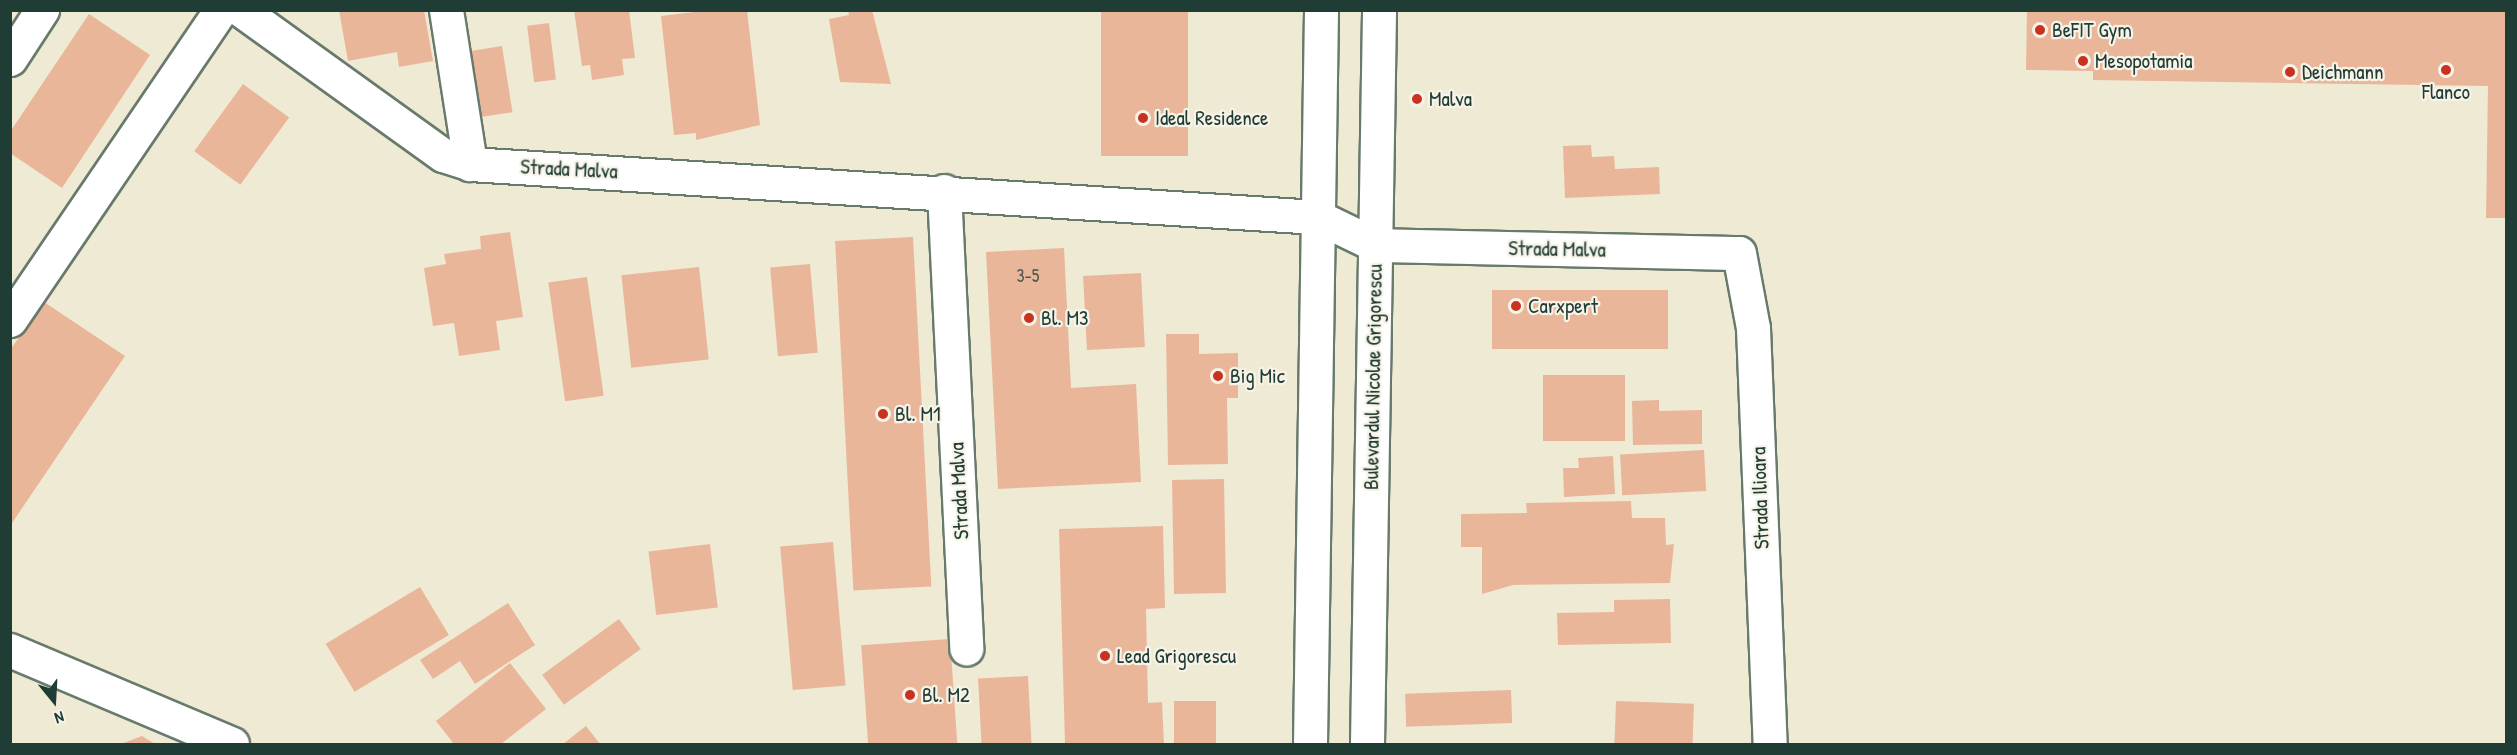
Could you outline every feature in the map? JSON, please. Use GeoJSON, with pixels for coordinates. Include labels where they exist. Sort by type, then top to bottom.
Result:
{"type":"FeatureCollection","features":[{"type":"Feature","properties":{"kind":"street"},"geometry":{"type":"LineString","coordinates":[[10,60],[42,10]]}},
{"type":"Feature","properties":{"kind":"street"},"geometry":{"type":"LineString","coordinates":[[10,320],[221,10]]}},
{"type":"Feature","properties":{"kind":"street","name":"Strada Malva"},"geometry":{"type":"LineString","coordinates":[[241,10],[443,155],[470,164],[944,191],[1318,217]]}},
{"type":"Feature","properties":{"kind":"street"},"geometry":{"type":"LineString","coordinates":[[446,10],[470,164]]}},
{"type":"Feature","properties":{"kind":"street"},"geometry":{"type":"LineString","coordinates":[[1310,744],[1321,10]]}},
{"type":"Feature","properties":{"kind":"street","name":"Bulevardul Nicolae Grigorescu"},"geometry":{"type":"LineString","coordinates":[[1367,744],[1379,10]]}},
{"type":"Feature","properties":{"kind":"street","name":"Strada Malva"},"geometry":{"type":"LineString","coordinates":[[944,191],[966,648]]}},
{"type":"Feature","properties":{"kind":"street"},"geometry":{"type":"LineString","coordinates":[[1318,217],[1376,245]]}},
{"type":"Feature","properties":{"kind":"street","name":"Strada Malva"},"geometry":{"type":"LineString","coordinates":[[1376,245],[1739,253]]}},
{"type":"Feature","properties":{"kind":"street","name":"Strada Ilioara"},"geometry":{"type":"LineString","coordinates":[[1739,253],[1754,339],[1770,744]]}},
{"type":"Feature","properties":{"kind":"street"},"geometry":{"type":"LineString","coordinates":[[10,650],[232,744]]}},
{"type":"Feature","properties":{"kind":"building"},"geometry":{"type":"Polygon","coordinates":[[[339,10],[424,10],[433,61],[399,67],[397,52],[348,61],[339,10]]]}},
{"type":"Feature","properties":{"kind":"building"},"geometry":{"type":"Polygon","coordinates":[[[574,10],[629,10],[635,58],[622,59],[624,75],[592,80],[590,65],[582,66],[574,10]]]}},
{"type":"Feature","properties":{"kind":"building"},"geometry":{"type":"Polygon","coordinates":[[[711,10],[747,10],[760,125],[696,140],[696,133],[674,135],[661,16],[711,10]]]}},
{"type":"Feature","properties":{"kind":"building"},"geometry":{"type":"Polygon","coordinates":[[[848,10],[872,10],[891,84],[840,82],[829,19],[849,15],[848,10]]]}},
{"type":"Feature","properties":{"kind":"building","name":"Ideal Residence"},"geometry":{"type":"Polygon","coordinates":[[[1101,10],[1188,10],[1188,156],[1101,156],[1101,10]]]}},
{"type":"Feature","properties":{"kind":"building"},"geometry":{"type":"Polygon","coordinates":[[[2027,10],[2506,10],[2506,218],[2486,218],[2488,86],[2093,80],[2093,71],[2026,70],[2027,10]]]}},
{"type":"Feature","properties":{"kind":"building"},"geometry":{"type":"Polygon","coordinates":[[[89,14],[150,55],[62,188],[10,153],[10,132],[89,14]]]}},
{"type":"Feature","properties":{"kind":"building"},"geometry":{"type":"Polygon","coordinates":[[[549,23],[556,80],[534,82],[527,26],[549,23]]]}},
{"type":"Feature","properties":{"kind":"building"},"geometry":{"type":"Polygon","coordinates":[[[502,46],[512,112],[475,118],[464,52],[502,46]]]}},
{"type":"Feature","properties":{"kind":"building"},"geometry":{"type":"Polygon","coordinates":[[[243,84],[289,118],[240,185],[194,151],[243,84]]]}},
{"type":"Feature","properties":{"kind":"building"},"geometry":{"type":"Polygon","coordinates":[[[1591,145],[1592,157],[1614,156],[1615,169],[1659,167],[1660,194],[1565,198],[1563,146],[1591,145]]]}},
{"type":"Feature","properties":{"kind":"building"},"geometry":{"type":"Polygon","coordinates":[[[510,232],[523,317],[496,321],[500,350],[459,356],[454,323],[433,326],[424,268],[446,264],[444,254],[481,249],[480,236],[510,232]]]}},
{"type":"Feature","properties":{"kind":"building","name":"Bl. M1"},"geometry":{"type":"Polygon","coordinates":[[[913,237],[931,587],[853,591],[835,241],[913,237]]]}},
{"type":"Feature","properties":{"kind":"building","name":"Bl. M3"},"geometry":{"type":"Polygon","coordinates":[[[1064,248],[1071,388],[1136,384],[1141,482],[998,489],[986,252],[1064,248]]]}},
{"type":"Feature","properties":{"kind":"building"},"geometry":{"type":"Polygon","coordinates":[[[810,264],[818,353],[778,356],[770,267],[810,264]]]}},
{"type":"Feature","properties":{"kind":"building"},"geometry":{"type":"Polygon","coordinates":[[[699,267],[709,359],[631,368],[621,275],[699,267]]]}},
{"type":"Feature","properties":{"kind":"building"},"geometry":{"type":"Polygon","coordinates":[[[1141,273],[1145,347],[1087,350],[1083,276],[1141,273]]]}},
{"type":"Feature","properties":{"kind":"building"},"geometry":{"type":"Polygon","coordinates":[[[587,277],[604,396],[565,401],[548,282],[587,277]]]}},
{"type":"Feature","properties":{"kind":"building"},"geometry":{"type":"Polygon","coordinates":[[[1492,290],[1668,290],[1668,349],[1492,349],[1492,290]]]}},
{"type":"Feature","properties":{"kind":"building"},"geometry":{"type":"Polygon","coordinates":[[[44,302],[125,356],[10,526],[10,350],[44,302]]]}},
{"type":"Feature","properties":{"kind":"building"},"geometry":{"type":"Polygon","coordinates":[[[1166,334],[1199,334],[1199,354],[1238,353],[1238,398],[1227,398],[1228,464],[1168,465],[1166,334]]]}},
{"type":"Feature","properties":{"kind":"building"},"geometry":{"type":"Polygon","coordinates":[[[1543,375],[1625,375],[1625,441],[1543,441],[1543,375]]]}},
{"type":"Feature","properties":{"kind":"building"},"geometry":{"type":"Polygon","coordinates":[[[1659,400],[1659,411],[1702,410],[1702,444],[1633,445],[1632,401],[1659,400]]]}},
{"type":"Feature","properties":{"kind":"building"},"geometry":{"type":"Polygon","coordinates":[[[1704,450],[1706,491],[1622,495],[1620,454],[1704,450]]]}},
{"type":"Feature","properties":{"kind":"building"},"geometry":{"type":"Polygon","coordinates":[[[1613,456],[1615,494],[1564,497],[1563,468],[1579,468],[1578,458],[1613,456]]]}},
{"type":"Feature","properties":{"kind":"building"},"geometry":{"type":"Polygon","coordinates":[[[1224,479],[1226,593],[1174,594],[1172,480],[1224,479]]]}},
{"type":"Feature","properties":{"kind":"building"},"geometry":{"type":"Polygon","coordinates":[[[1631,501],[1632,518],[1665,518],[1666,545],[1674,544],[1670,583],[1513,585],[1482,594],[1482,547],[1461,547],[1461,514],[1527,513],[1526,503],[1631,501]]]}},
{"type":"Feature","properties":{"kind":"building","name":"Lead Grigorescu"},"geometry":{"type":"Polygon","coordinates":[[[1163,526],[1165,608],[1146,609],[1148,703],[1162,702],[1164,744],[1065,744],[1059,529],[1163,526]]]}},
{"type":"Feature","properties":{"kind":"building"},"geometry":{"type":"Polygon","coordinates":[[[833,542],[846,685],[793,690],[780,547],[833,542]]]}},
{"type":"Feature","properties":{"kind":"building"},"geometry":{"type":"Polygon","coordinates":[[[710,544],[718,608],[656,615],[648,552],[710,544]]]}},
{"type":"Feature","properties":{"kind":"building"},"geometry":{"type":"Polygon","coordinates":[[[420,587],[449,635],[355,692],[326,644],[420,587]]]}},
{"type":"Feature","properties":{"kind":"building"},"geometry":{"type":"Polygon","coordinates":[[[1670,599],[1671,643],[1558,645],[1557,613],[1614,612],[1614,600],[1670,599]]]}},
{"type":"Feature","properties":{"kind":"building"},"geometry":{"type":"Polygon","coordinates":[[[508,603],[535,645],[475,684],[460,661],[433,679],[420,660],[508,603]]]}},
{"type":"Feature","properties":{"kind":"building"},"geometry":{"type":"Polygon","coordinates":[[[619,619],[641,649],[564,705],[542,675],[619,619]]]}},
{"type":"Feature","properties":{"kind":"building","name":"Bl. M2"},"geometry":{"type":"Polygon","coordinates":[[[950,639],[957,744],[868,744],[861,645],[950,639]]]}},
{"type":"Feature","properties":{"kind":"building"},"geometry":{"type":"Polygon","coordinates":[[[510,663],[546,709],[501,744],[454,744],[436,721],[510,663]]]}},
{"type":"Feature","properties":{"kind":"building"},"geometry":{"type":"Polygon","coordinates":[[[1028,676],[1032,744],[981,744],[978,679],[1028,676]]]}},
{"type":"Feature","properties":{"kind":"building"},"geometry":{"type":"Polygon","coordinates":[[[1511,690],[1512,723],[1406,727],[1405,694],[1511,690]]]}},
{"type":"Feature","properties":{"kind":"building"},"geometry":{"type":"Polygon","coordinates":[[[1174,701],[1216,701],[1216,744],[1174,744],[1174,701]]]}},
{"type":"Feature","properties":{"kind":"building"},"geometry":{"type":"Polygon","coordinates":[[[1616,701],[1694,704],[1693,744],[1614,744],[1616,701]]]}},
{"type":"Feature","properties":{"kind":"building"},"geometry":{"type":"Polygon","coordinates":[[[586,726],[600,744],[563,744],[586,726]]]}},
{"type":"Feature","properties":{"kind":"building"},"geometry":{"type":"Polygon","coordinates":[[[142,736],[155,744],[121,744],[142,736]]]}},
{"type":"Feature","properties":{"kind":"place","name":"BeFIT Gym"},"geometry":{"type":"Point","coordinates":[2040,30]}},
{"type":"Feature","properties":{"kind":"place","name":"Mesopotamia"},"geometry":{"type":"Point","coordinates":[2083,61]}},
{"type":"Feature","properties":{"kind":"place","name":"Flanco"},"geometry":{"type":"Point","coordinates":[2446,70]}},
{"type":"Feature","properties":{"kind":"place","name":"Deichmann"},"geometry":{"type":"Point","coordinates":[2290,72]}},
{"type":"Feature","properties":{"kind":"place","name":"Malva"},"geometry":{"type":"Point","coordinates":[1417,99]}},
{"type":"Feature","properties":{"kind":"place","name":"Ideal Residence"},"geometry":{"type":"Point","coordinates":[1143,118]}},
{"type":"Feature","properties":{"kind":"place","name":"Carxpert"},"geometry":{"type":"Point","coordinates":[1516,306]}},
{"type":"Feature","properties":{"kind":"place","name":"Bl. M3"},"geometry":{"type":"Point","coordinates":[1029,318]}},
{"type":"Feature","properties":{"kind":"place","name":"Big Mic"},"geometry":{"type":"Point","coordinates":[1218,376]}},
{"type":"Feature","properties":{"kind":"place","name":"Bl. M1"},"geometry":{"type":"Point","coordinates":[883,414]}},
{"type":"Feature","properties":{"kind":"place","name":"Lead Grigorescu"},"geometry":{"type":"Point","coordinates":[1105,656]}},
{"type":"Feature","properties":{"kind":"place","name":"Bl. M2"},"geometry":{"type":"Point","coordinates":[910,695]}}]}
